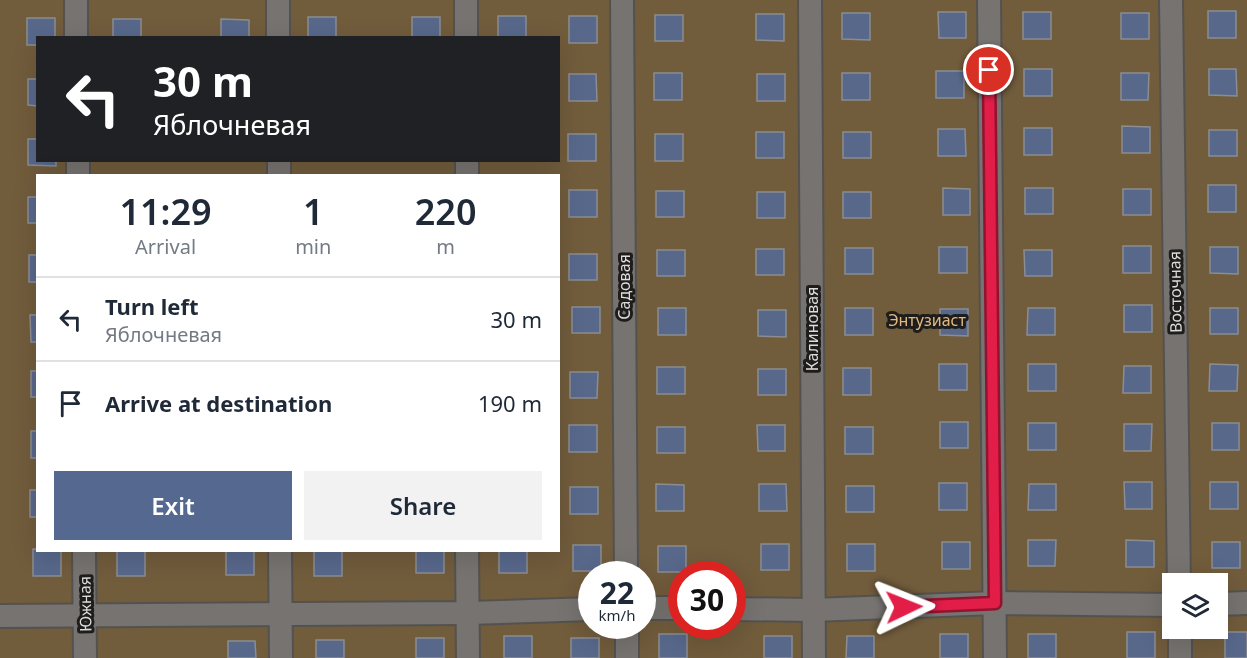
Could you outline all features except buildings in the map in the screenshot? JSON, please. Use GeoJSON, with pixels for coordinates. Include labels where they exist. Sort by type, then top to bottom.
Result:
{"type":"FeatureCollection","features":[{"type":"Feature","properties":{"kind":"street"},"geometry":{"type":"LineString","coordinates":[[76,0],[76,36]]}},
{"type":"Feature","properties":{"kind":"street"},"geometry":{"type":"LineString","coordinates":[[278,0],[278,36]]}},
{"type":"Feature","properties":{"kind":"street"},"geometry":{"type":"LineString","coordinates":[[466,0],[466,36]]}},
{"type":"Feature","properties":{"kind":"street","name":"Садовая"},"geometry":{"type":"LineString","coordinates":[[621,0],[626,561]]}},
{"type":"Feature","properties":{"kind":"street","name":"Калиновая"},"geometry":{"type":"LineString","coordinates":[[810,0],[813,658]]}},
{"type":"Feature","properties":{"kind":"street"},"geometry":{"type":"LineString","coordinates":[[989,0],[995,658]]}},
{"type":"Feature","properties":{"kind":"street","name":"Восточная"},"geometry":{"type":"LineString","coordinates":[[1171,0],[1179,573]]}},
{"type":"Feature","properties":{"kind":"street","name":"Южная"},"geometry":{"type":"LineString","coordinates":[[84,552],[86,658]]}},
{"type":"Feature","properties":{"kind":"street"},"geometry":{"type":"LineString","coordinates":[[280,552],[282,658]]}},
{"type":"Feature","properties":{"kind":"street"},"geometry":{"type":"LineString","coordinates":[[468,552],[468,658]]}},
{"type":"Feature","properties":{"kind":"street"},"geometry":{"type":"LineString","coordinates":[[746,609],[813,610],[995,603],[1162,605]]}},
{"type":"Feature","properties":{"kind":"street"},"geometry":{"type":"LineString","coordinates":[[1228,604],[1247,603]]}},
{"type":"Feature","properties":{"kind":"street"},"geometry":{"type":"LineString","coordinates":[[0,616],[468,613],[578,609]]}},
{"type":"Feature","properties":{"kind":"street"},"geometry":{"type":"LineString","coordinates":[[627,639],[627,658]]}},
{"type":"Feature","properties":{"kind":"street"},"geometry":{"type":"LineString","coordinates":[[1180,639],[1180,658]]}},
{"type":"Feature","properties":{"kind":"green space","name":"Энтузиаст"},"geometry":{"type":"Polygon","coordinates":[[[0,0],[1247,0],[1247,658],[0,658],[0,0]]]}},
{"type":"Feature","properties":{"kind":"route"},"geometry":{"type":"LineString","coordinates":[[904,607],[995,603],[989,70]]}}]}
